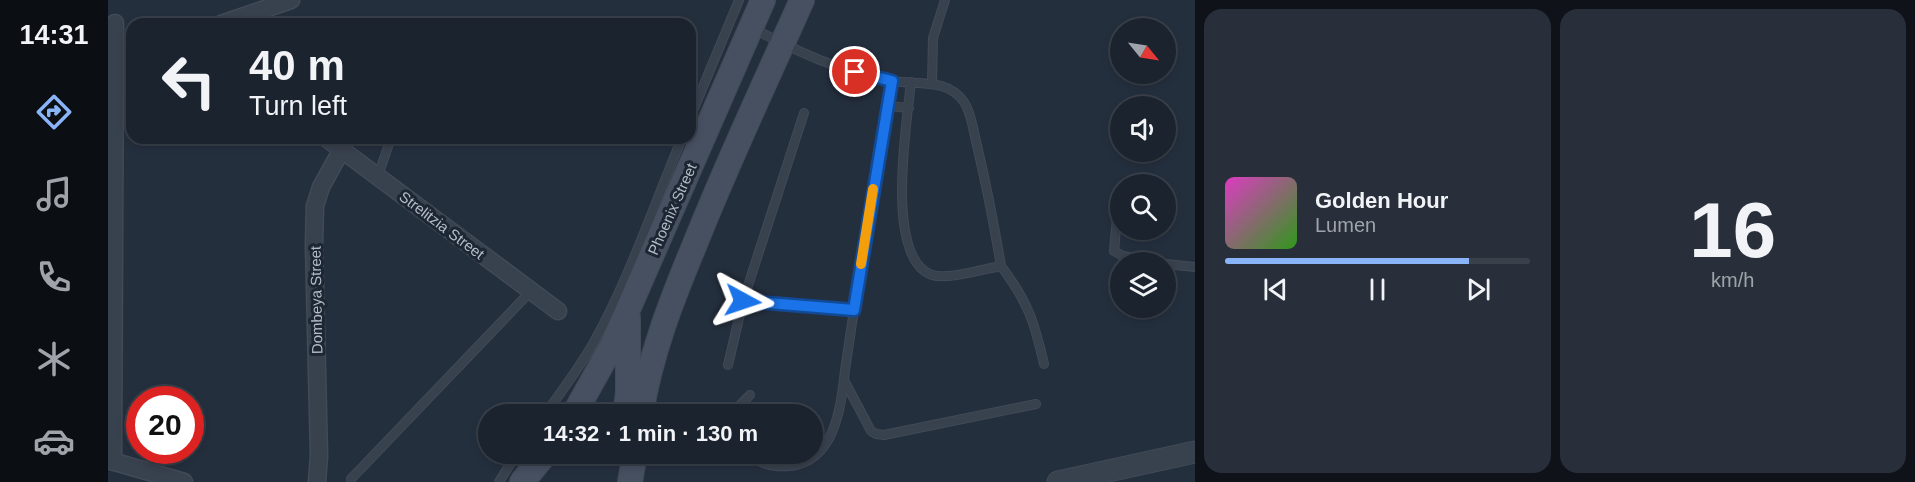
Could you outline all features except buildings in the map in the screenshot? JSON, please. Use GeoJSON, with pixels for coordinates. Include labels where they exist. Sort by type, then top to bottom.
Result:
{"type":"FeatureCollection","features":[{"type":"Feature","properties":{"kind":"main road","name":"Phoenix Street"},"geometry":{"type":"LineString","coordinates":[[580,404],[594,381],[628,308],[763,0]]}},
{"type":"Feature","properties":{"kind":"main road"},"geometry":{"type":"LineString","coordinates":[[643,404],[656,349],[672,299],[711,204],[802,0]]}},
{"type":"Feature","properties":{"kind":"main road"},"geometry":{"type":"LineString","coordinates":[[627,404],[628,308]]}},
{"type":"Feature","properties":{"kind":"main road"},"geometry":{"type":"LineString","coordinates":[[522,482],[537,464]]}},
{"type":"Feature","properties":{"kind":"main road"},"geometry":{"type":"LineString","coordinates":[[617,482],[619,464]]}},
{"type":"Feature","properties":{"kind":"main road"},"geometry":{"type":"LineString","coordinates":[[630,482],[633,464]]}},
{"type":"Feature","properties":{"kind":"street"},"geometry":{"type":"LineString","coordinates":[[238,18],[291,0]]}},
{"type":"Feature","properties":{"kind":"street"},"geometry":{"type":"LineString","coordinates":[[118,23],[111,461],[184,482]]}},
{"type":"Feature","properties":{"kind":"street","name":"Strelitzia Street"},"geometry":{"type":"LineString","coordinates":[[335,144],[558,311]]}},
{"type":"Feature","properties":{"kind":"street","name":"Dombeya Street"},"geometry":{"type":"LineString","coordinates":[[317,482],[319,456],[315,206],[321,187],[342,149]]}},
{"type":"Feature","properties":{"kind":"street"},"geometry":{"type":"LineString","coordinates":[[1058,482],[1195,452]]}},
{"type":"Feature","properties":{"kind":"lane"},"geometry":{"type":"LineString","coordinates":[[696,104],[739,0]]}},
{"type":"Feature","properties":{"kind":"lane"},"geometry":{"type":"LineString","coordinates":[[932,83],[933,38],[945,0]]}},
{"type":"Feature","properties":{"kind":"lane"},"geometry":{"type":"LineString","coordinates":[[751,28],[782,44],[855,72],[892,81],[932,83],[955,92],[965,103],[989,196],[1001,266],[1021,294],[1031,314],[1044,364]]}},
{"type":"Feature","properties":{"kind":"lane"},"geometry":{"type":"LineString","coordinates":[[823,447],[838,418],[892,81]]}},
{"type":"Feature","properties":{"kind":"lane"},"geometry":{"type":"LineString","coordinates":[[911,82],[902,168],[902,200],[905,232],[917,264],[934,275],[945,277],[1001,266]]}},
{"type":"Feature","properties":{"kind":"lane"},"geometry":{"type":"LineString","coordinates":[[888,106],[909,108]]}},
{"type":"Feature","properties":{"kind":"lane"},"geometry":{"type":"LineString","coordinates":[[729,365],[743,301],[804,113]]}},
{"type":"Feature","properties":{"kind":"lane"},"geometry":{"type":"LineString","coordinates":[[378,176],[389,144]]}},
{"type":"Feature","properties":{"kind":"lane"},"geometry":{"type":"LineString","coordinates":[[552,404],[595,341],[679,144]]}},
{"type":"Feature","properties":{"kind":"lane"},"geometry":{"type":"LineString","coordinates":[[1176,265],[1195,267]]}},
{"type":"Feature","properties":{"kind":"lane"},"geometry":{"type":"LineString","coordinates":[[351,479],[531,291]]}},
{"type":"Feature","properties":{"kind":"lane"},"geometry":{"type":"LineString","coordinates":[[743,301],[854,310]]}},
{"type":"Feature","properties":{"kind":"lane"},"geometry":{"type":"LineString","coordinates":[[844,380],[868,426],[876,434],[884,435],[1036,404]]}},
{"type":"Feature","properties":{"kind":"lane"},"geometry":{"type":"LineString","coordinates":[[741,404],[750,395]]}},
{"type":"Feature","properties":{"kind":"lane"},"geometry":{"type":"LineString","coordinates":[[499,482],[510,464]]}},
{"type":"Feature","properties":{"kind":"lane"},"geometry":{"type":"LineString","coordinates":[[768,464],[777,467],[798,464]]}},
{"type":"Feature","properties":{"kind":"slow traffic"},"geometry":{"type":"LineString","coordinates":[[861,264],[873,189]]}},
{"type":"Feature","properties":{"kind":"route"},"geometry":{"type":"LineString","coordinates":[[743,301],[854,310],[892,81],[855,72]]}}]}
